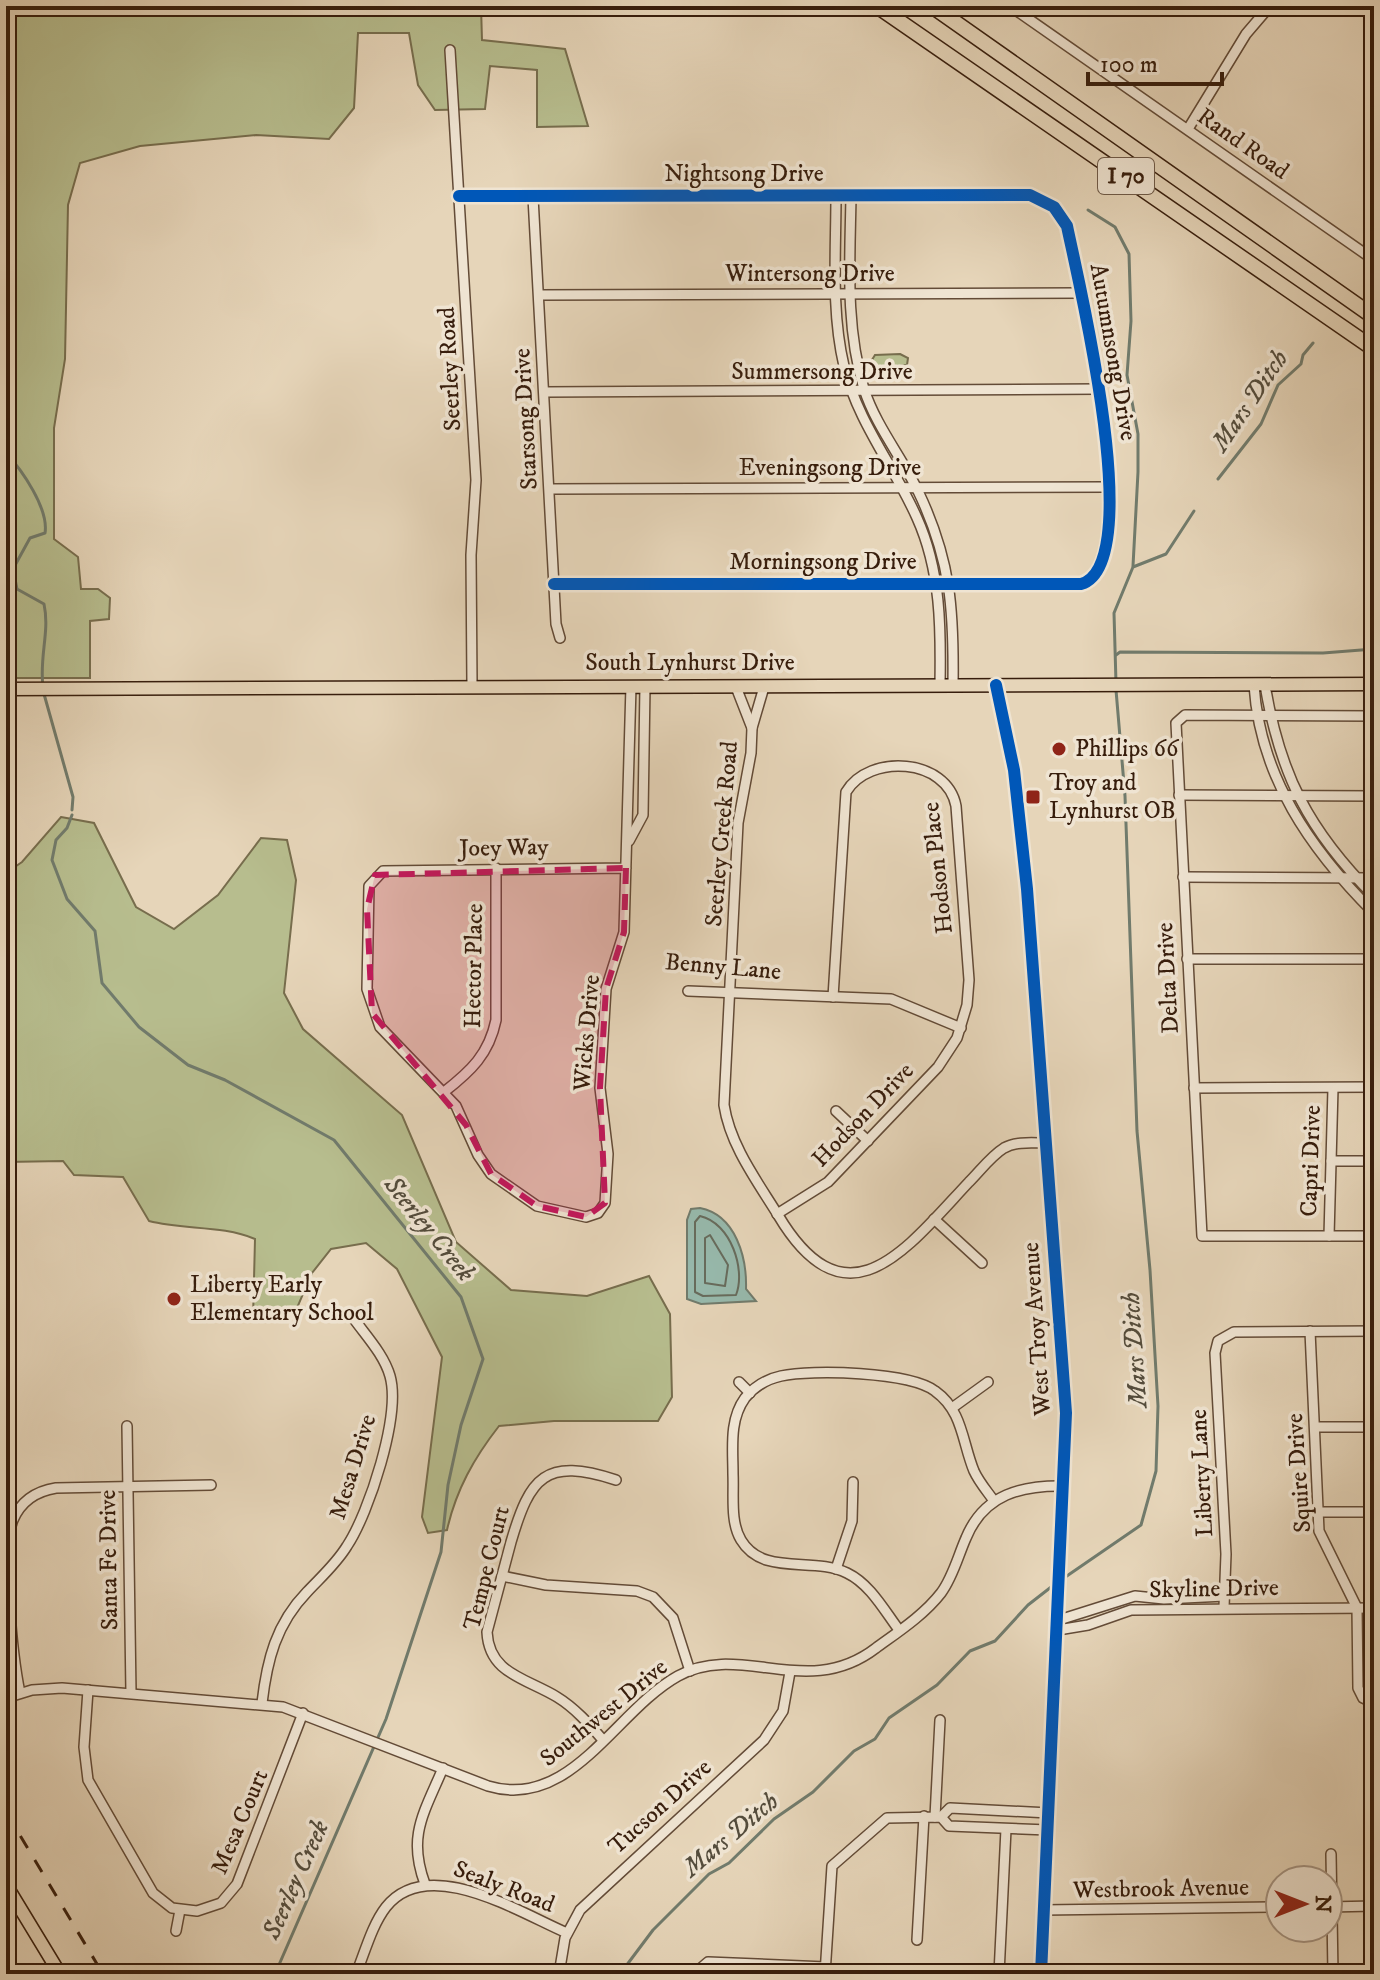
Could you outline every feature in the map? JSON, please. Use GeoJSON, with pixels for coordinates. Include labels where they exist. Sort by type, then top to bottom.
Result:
{"type":"FeatureCollection","features":[{"type":"Feature","properties":{"kind":"highway","name":"I 70"},"geometry":{"type":"LineString","coordinates":[[877,6],[1374,349]]}},
{"type":"Feature","properties":{"kind":"highway","name":"I 70"},"geometry":{"type":"LineString","coordinates":[[932,6],[1374,317]]}},
{"type":"Feature","properties":{"kind":"main road","name":"South Lynhurst Drive"},"geometry":{"type":"LineString","coordinates":[[6,689],[1374,684]]}},
{"type":"Feature","properties":{"kind":"main road"},"geometry":{"type":"LineString","coordinates":[[6,1885],[60,1974]]}},
{"type":"Feature","properties":{"kind":"street","name":"Rand Road"},"geometry":{"type":"LineString","coordinates":[[1010,6],[1374,260]]}},
{"type":"Feature","properties":{"kind":"street"},"geometry":{"type":"LineString","coordinates":[[1188,129],[1246,34],[1270,6]]}},
{"type":"Feature","properties":{"kind":"street","name":"Seerley Road"},"geometry":{"type":"LineString","coordinates":[[450,50],[476,480],[471,555],[472,685]]}},
{"type":"Feature","properties":{"kind":"street","name":"Nightsong Drive"},"geometry":{"type":"LineString","coordinates":[[459,196],[1030,195]]}},
{"type":"Feature","properties":{"kind":"street","name":"Autumnsong Drive"},"geometry":{"type":"LineString","coordinates":[[1030,195],[1062,216],[1100,389],[1108,444],[1109,487],[1102,557],[1099,571],[1091,581]]}},
{"type":"Feature","properties":{"kind":"street"},"geometry":{"type":"LineString","coordinates":[[836,196],[836,294],[844,365],[865,426],[903,488],[918,520],[936,585],[947,685]]}},
{"type":"Feature","properties":{"kind":"street"},"geometry":{"type":"LineString","coordinates":[[851,196],[849,294],[854,351],[865,392],[883,433],[916,488],[935,530],[951,585],[947,685]]}},
{"type":"Feature","properties":{"kind":"street","name":"Starsong Drive"},"geometry":{"type":"LineString","coordinates":[[533,197],[554,584],[560,638]]}},
{"type":"Feature","properties":{"kind":"street","name":"Wintersong Drive"},"geometry":{"type":"LineString","coordinates":[[539,295],[1081,293]]}},
{"type":"Feature","properties":{"kind":"street","name":"Summersong Drive"},"geometry":{"type":"LineString","coordinates":[[545,392],[1100,389]]}},
{"type":"Feature","properties":{"kind":"street","name":"Eveningsong Drive"},"geometry":{"type":"LineString","coordinates":[[551,489],[1109,487]]}},
{"type":"Feature","properties":{"kind":"street","name":"Morningsong Drive"},"geometry":{"type":"LineString","coordinates":[[554,584],[951,585],[1091,581]]}},
{"type":"Feature","properties":{"kind":"street","name":"West Troy Avenue"},"geometry":{"type":"LineString","coordinates":[[996,685],[1014,770],[1021,826],[1066,1413],[1060,1602],[1041,1974]]}},
{"type":"Feature","properties":{"kind":"street"},"geometry":{"type":"LineString","coordinates":[[1260,685],[1256,715],[1284,796],[1311,842],[1374,913]]}},
{"type":"Feature","properties":{"kind":"street"},"geometry":{"type":"LineString","coordinates":[[1260,685],[1282,761],[1297,796],[1317,833],[1374,896]]}},
{"type":"Feature","properties":{"kind":"street","name":"Wicks Drive"},"geometry":{"type":"LineString","coordinates":[[444,1092],[456,1106],[478,1155],[491,1174],[537,1206],[586,1217],[598,1213],[605,1203],[608,1154],[600,1088],[606,989],[624,932],[631,686]]}},
{"type":"Feature","properties":{"kind":"street","name":"Wicks Drive"},"geometry":{"type":"LineString","coordinates":[[628,844],[643,815],[645,686]]}},
{"type":"Feature","properties":{"kind":"street","name":"Seerley Creek Road"},"geometry":{"type":"LineString","coordinates":[[736,687],[752,728]]}},
{"type":"Feature","properties":{"kind":"street","name":"Seerley Creek Road"},"geometry":{"type":"LineString","coordinates":[[764,687],[752,728],[751,758],[738,823],[726,1120],[733,1140],[777,1214],[804,1253],[822,1266],[848,1272],[888,1263],[1003,1148],[1046,1143]]}},
{"type":"Feature","properties":{"kind":"street","name":"Delta Drive"},"geometry":{"type":"LineString","coordinates":[[1256,715],[1183,715],[1176,725],[1202,1236],[1329,1236]]}},
{"type":"Feature","properties":{"kind":"street"},"geometry":{"type":"LineString","coordinates":[[1256,715],[1374,716]]}},
{"type":"Feature","properties":{"kind":"street","name":"Hodson Place"},"geometry":{"type":"LineString","coordinates":[[833,997],[846,792],[858,777],[871,770],[924,769],[947,785],[956,806],[969,980],[961,1028]]}},
{"type":"Feature","properties":{"kind":"street"},"geometry":{"type":"LineString","coordinates":[[1179,795],[1374,796]]}},
{"type":"Feature","properties":{"kind":"street","name":"Hector Place"},"geometry":{"type":"LineString","coordinates":[[444,1092],[481,1060],[492,1041],[496,1020],[496,868]]}},
{"type":"Feature","properties":{"kind":"street","name":"Joey Way"},"geometry":{"type":"LineString","coordinates":[[444,1092],[380,1027],[372,1013],[367,989],[369,886],[383,871],[626,868]]}},
{"type":"Feature","properties":{"kind":"street"},"geometry":{"type":"LineString","coordinates":[[1183,877],[1374,878]]}},
{"type":"Feature","properties":{"kind":"street"},"geometry":{"type":"LineString","coordinates":[[1187,959],[1374,959]]}},
{"type":"Feature","properties":{"kind":"street","name":"Benny Lane"},"geometry":{"type":"LineString","coordinates":[[688,991],[900,1001],[961,1028]]}},
{"type":"Feature","properties":{"kind":"street","name":"Hodson Drive"},"geometry":{"type":"LineString","coordinates":[[777,1214],[824,1185],[868,1141],[944,1060],[961,1028]]}},
{"type":"Feature","properties":{"kind":"street"},"geometry":{"type":"LineString","coordinates":[[1194,1088],[1374,1087]]}},
{"type":"Feature","properties":{"kind":"street","name":"Capri Drive"},"geometry":{"type":"LineString","coordinates":[[1329,1236],[1333,1088]]}},
{"type":"Feature","properties":{"kind":"street"},"geometry":{"type":"LineString","coordinates":[[836,1111],[868,1141]]}},
{"type":"Feature","properties":{"kind":"street"},"geometry":{"type":"LineString","coordinates":[[1331,1161],[1374,1161]]}},
{"type":"Feature","properties":{"kind":"street"},"geometry":{"type":"LineString","coordinates":[[934,1219],[982,1263]]}},
{"type":"Feature","properties":{"kind":"street"},"geometry":{"type":"LineString","coordinates":[[1329,1236],[1374,1236]]}},
{"type":"Feature","properties":{"kind":"street","name":"Mesa Drive"},"geometry":{"type":"LineString","coordinates":[[262,1703],[267,1666],[276,1638],[293,1608],[340,1557],[358,1528],[389,1423],[393,1397],[390,1376],[380,1354],[354,1319]]}},
{"type":"Feature","properties":{"kind":"street"},"geometry":{"type":"LineString","coordinates":[[1310,1331],[1374,1331]]}},
{"type":"Feature","properties":{"kind":"street","name":"Liberty Lane"},"geometry":{"type":"LineString","coordinates":[[1224,1607],[1215,1353],[1221,1338],[1234,1332],[1310,1331]]}},
{"type":"Feature","properties":{"kind":"street","name":"Squire Drive"},"geometry":{"type":"LineString","coordinates":[[1310,1331],[1321,1538],[1357,1608],[1357,1685],[1363,1698],[1374,1703]]}},
{"type":"Feature","properties":{"kind":"street"},"geometry":{"type":"LineString","coordinates":[[899,1630],[863,1584],[836,1569],[770,1562],[751,1552],[738,1535],[734,1519],[733,1424],[750,1393],[779,1377],[907,1377],[927,1385],[952,1408],[963,1430],[976,1474],[994,1501],[1021,1488],[1065,1486]]}},
{"type":"Feature","properties":{"kind":"street"},"geometry":{"type":"LineString","coordinates":[[739,1382],[750,1393]]}},
{"type":"Feature","properties":{"kind":"street"},"geometry":{"type":"LineString","coordinates":[[952,1408],[988,1382]]}},
{"type":"Feature","properties":{"kind":"street","name":"Santa Fe Drive"},"geometry":{"type":"LineString","coordinates":[[127,1426],[131,1693]]}},
{"type":"Feature","properties":{"kind":"street"},"geometry":{"type":"LineString","coordinates":[[1315,1427],[1374,1427]]}},
{"type":"Feature","properties":{"kind":"street","name":"Tempe Court"},"geometry":{"type":"LineString","coordinates":[[603,1740],[562,1700],[509,1673],[494,1659],[487,1632],[524,1499],[537,1482],[552,1474],[569,1471],[616,1480]]}},
{"type":"Feature","properties":{"kind":"street"},"geometry":{"type":"LineString","coordinates":[[836,1569],[852,1521],[853,1482]]}},
{"type":"Feature","properties":{"kind":"street"},"geometry":{"type":"LineString","coordinates":[[20,1693],[11,1643],[9,1540],[15,1515],[29,1499],[47,1489],[211,1485]]}},
{"type":"Feature","properties":{"kind":"street","name":"Southwest Drive"},"geometry":{"type":"LineString","coordinates":[[6,1698],[53,1688],[262,1703],[303,1713],[496,1789],[533,1789],[564,1775],[668,1682],[690,1671],[727,1665],[820,1672],[865,1657],[938,1597],[970,1529],[994,1501]]}},
{"type":"Feature","properties":{"kind":"street"},"geometry":{"type":"LineString","coordinates":[[1319,1512],[1374,1512]]}},
{"type":"Feature","properties":{"kind":"street"},"geometry":{"type":"LineString","coordinates":[[502,1576],[553,1586],[637,1591],[653,1597],[673,1618],[690,1671]]}},
{"type":"Feature","properties":{"kind":"street","name":"Skyline Drive"},"geometry":{"type":"LineString","coordinates":[[1058,1625],[1135,1596],[1164,1599],[1225,1596]]}},
{"type":"Feature","properties":{"kind":"street","name":"Skyline Drive"},"geometry":{"type":"LineString","coordinates":[[1058,1625],[1088,1625],[1131,1610],[1374,1608]]}},
{"type":"Feature","properties":{"kind":"street","name":"Tucson Drive"},"geometry":{"type":"LineString","coordinates":[[559,1974],[567,1933],[588,1900],[764,1740],[783,1711],[790,1672]]}},
{"type":"Feature","properties":{"kind":"street"},"geometry":{"type":"LineString","coordinates":[[88,1690],[84,1759],[91,1788],[153,1893],[180,1910],[176,1931]]}},
{"type":"Feature","properties":{"kind":"street","name":"Mesa Court"},"geometry":{"type":"LineString","coordinates":[[180,1910],[209,1909],[233,1891],[277,1787],[303,1713]]}},
{"type":"Feature","properties":{"kind":"street"},"geometry":{"type":"LineString","coordinates":[[938,1817],[940,1720]]}},
{"type":"Feature","properties":{"kind":"street"},"geometry":{"type":"LineString","coordinates":[[356,1974],[383,1910],[402,1893],[425,1884],[416,1843],[421,1818],[443,1768]]}},
{"type":"Feature","properties":{"kind":"street"},"geometry":{"type":"LineString","coordinates":[[938,1817],[950,1808],[1049,1813]]}},
{"type":"Feature","properties":{"kind":"street"},"geometry":{"type":"LineString","coordinates":[[917,1940],[924,1816]]}},
{"type":"Feature","properties":{"kind":"street"},"geometry":{"type":"LineString","coordinates":[[694,1974],[704,1963],[825,1971],[832,1866],[887,1818],[938,1817],[949,1826],[1048,1830]]}},
{"type":"Feature","properties":{"kind":"street"},"geometry":{"type":"LineString","coordinates":[[999,1974],[1006,1829]]}},
{"type":"Feature","properties":{"kind":"street"},"geometry":{"type":"LineString","coordinates":[[1331,1854],[1331,1864]]}},
{"type":"Feature","properties":{"kind":"street","name":"Sealy Road"},"geometry":{"type":"LineString","coordinates":[[425,1884],[452,1886],[567,1933]]}},
{"type":"Feature","properties":{"kind":"street"},"geometry":{"type":"LineString","coordinates":[[1344,1906],[1374,1906]]}},
{"type":"Feature","properties":{"kind":"street","name":"Westbrook Avenue"},"geometry":{"type":"LineString","coordinates":[[1043,1910],[1264,1907]]}},
{"type":"Feature","properties":{"kind":"street"},"geometry":{"type":"LineString","coordinates":[[1332,1944],[1333,1974]]}},
{"type":"Feature","properties":{"kind":"highlighted area"},"geometry":{"type":"Polygon","coordinates":[[[626,868],[624,932],[606,989],[600,1088],[605,1203],[586,1217],[537,1206],[491,1174],[466,1125],[372,1013],[367,909],[375,875],[626,868]]]}},
{"type":"Feature","properties":{"kind":"green space"},"geometry":{"type":"Polygon","coordinates":[[[6,6],[481,6],[482,40],[565,49],[588,126],[537,127],[537,70],[490,66],[485,109],[435,110],[418,85],[409,33],[358,33],[354,108],[329,139],[256,135],[140,146],[80,163],[68,205],[65,359],[54,428],[54,539],[78,557],[81,589],[98,589],[110,598],[109,619],[90,621],[90,678],[6,678],[6,6]]]}},
{"type":"Feature","properties":{"kind":"green space"},"geometry":{"type":"Polygon","coordinates":[[[900,354],[908,358],[907,365],[877,369],[870,363],[875,355],[900,354]]]}},
{"type":"Feature","properties":{"kind":"green space"},"geometry":{"type":"Polygon","coordinates":[[[61,817],[94,823],[136,907],[174,929],[218,895],[261,838],[287,840],[296,880],[284,993],[303,1029],[402,1115],[456,1242],[511,1290],[587,1296],[649,1276],[670,1314],[672,1397],[658,1421],[554,1421],[499,1426],[467,1475],[447,1530],[428,1533],[422,1517],[442,1357],[397,1269],[366,1243],[331,1249],[312,1273],[297,1308],[253,1319],[255,1239],[229,1232],[149,1221],[123,1177],[74,1175],[63,1161],[6,1162],[6,873],[22,862],[61,817]]]}},
{"type":"Feature","properties":{"kind":"water"},"geometry":{"type":"Polygon","coordinates":[[[700,1208],[723,1219],[731,1229],[744,1264],[746,1289],[756,1301],[701,1304],[687,1299],[687,1220],[691,1209],[700,1208]]]}},
{"type":"Feature","properties":{"kind":"waterway"},"geometry":{"type":"LineString","coordinates":[[1088,210],[1115,227],[1129,254],[1131,321],[1127,375],[1138,434],[1133,566]]}},
{"type":"Feature","properties":{"kind":"waterway","name":"Mars Ditch"},"geometry":{"type":"LineString","coordinates":[[1218,479],[1261,424],[1278,385],[1301,364],[1303,355],[1313,343]]}},
{"type":"Feature","properties":{"kind":"waterway","name":"Seerley Creek"},"geometry":{"type":"LineString","coordinates":[[6,453],[33,490],[45,523],[45,533],[30,538],[13,569],[17,589],[44,604],[43,687]]}},
{"type":"Feature","properties":{"kind":"waterway","name":"Mars Ditch"},"geometry":{"type":"LineString","coordinates":[[1116,683],[1114,613],[1133,567],[1166,554],[1194,511]]}},
{"type":"Feature","properties":{"kind":"waterway"},"geometry":{"type":"LineString","coordinates":[[1116,655],[1120,652],[1323,653],[1374,649]]}},
{"type":"Feature","properties":{"kind":"waterway","name":"Mars Ditch"},"geometry":{"type":"LineString","coordinates":[[1061,1580],[1141,1525],[1156,1471],[1158,1406],[1137,1131],[1125,796],[1116,690]]}},
{"type":"Feature","properties":{"kind":"waterway","name":"Seerley Creek"},"geometry":{"type":"LineString","coordinates":[[44,694],[73,797],[72,810]]}},
{"type":"Feature","properties":{"kind":"waterway","name":"Seerley Creek"},"geometry":{"type":"LineString","coordinates":[[72,815],[67,828],[56,840],[52,860],[67,899],[95,931],[102,983],[139,1027],[188,1065],[225,1080],[334,1140],[461,1297],[483,1359],[461,1425],[448,1485],[441,1552],[386,1719],[275,1974]]}},
{"type":"Feature","properties":{"kind":"waterway","name":"Mars Ditch"},"geometry":{"type":"LineString","coordinates":[[620,1974],[653,1930],[709,1874],[729,1863],[774,1819],[813,1792],[854,1751],[875,1739],[889,1718],[937,1685],[970,1651],[995,1641],[1028,1605],[1055,1584]]}},
{"type":"Feature","properties":{"kind":"railway"},"geometry":{"type":"LineString","coordinates":[[6,1812],[103,1974]]}},
{"type":"Feature","properties":{"kind":"cycle path"},"geometry":{"type":"LineString","coordinates":[[459,196],[1030,195],[1054,207],[1067,226],[1094,358],[1109,477],[1109,528],[1100,565],[1081,584],[554,584]]}},
{"type":"Feature","properties":{"kind":"cycle path"},"geometry":{"type":"LineString","coordinates":[[996,685],[1014,770],[1027,889],[1066,1413],[1041,1974]]}},
{"type":"Feature","properties":{"kind":"place","name":"Phillips 66"},"geometry":{"type":"Point","coordinates":[1059,749]}},
{"type":"Feature","properties":{"kind":"place","name":"Troy and Lynhurst OB"},"geometry":{"type":"Point","coordinates":[1033,797]}},
{"type":"Feature","properties":{"kind":"place","name":"Liberty Early Elementary School"},"geometry":{"type":"Point","coordinates":[174,1299]}}]}
